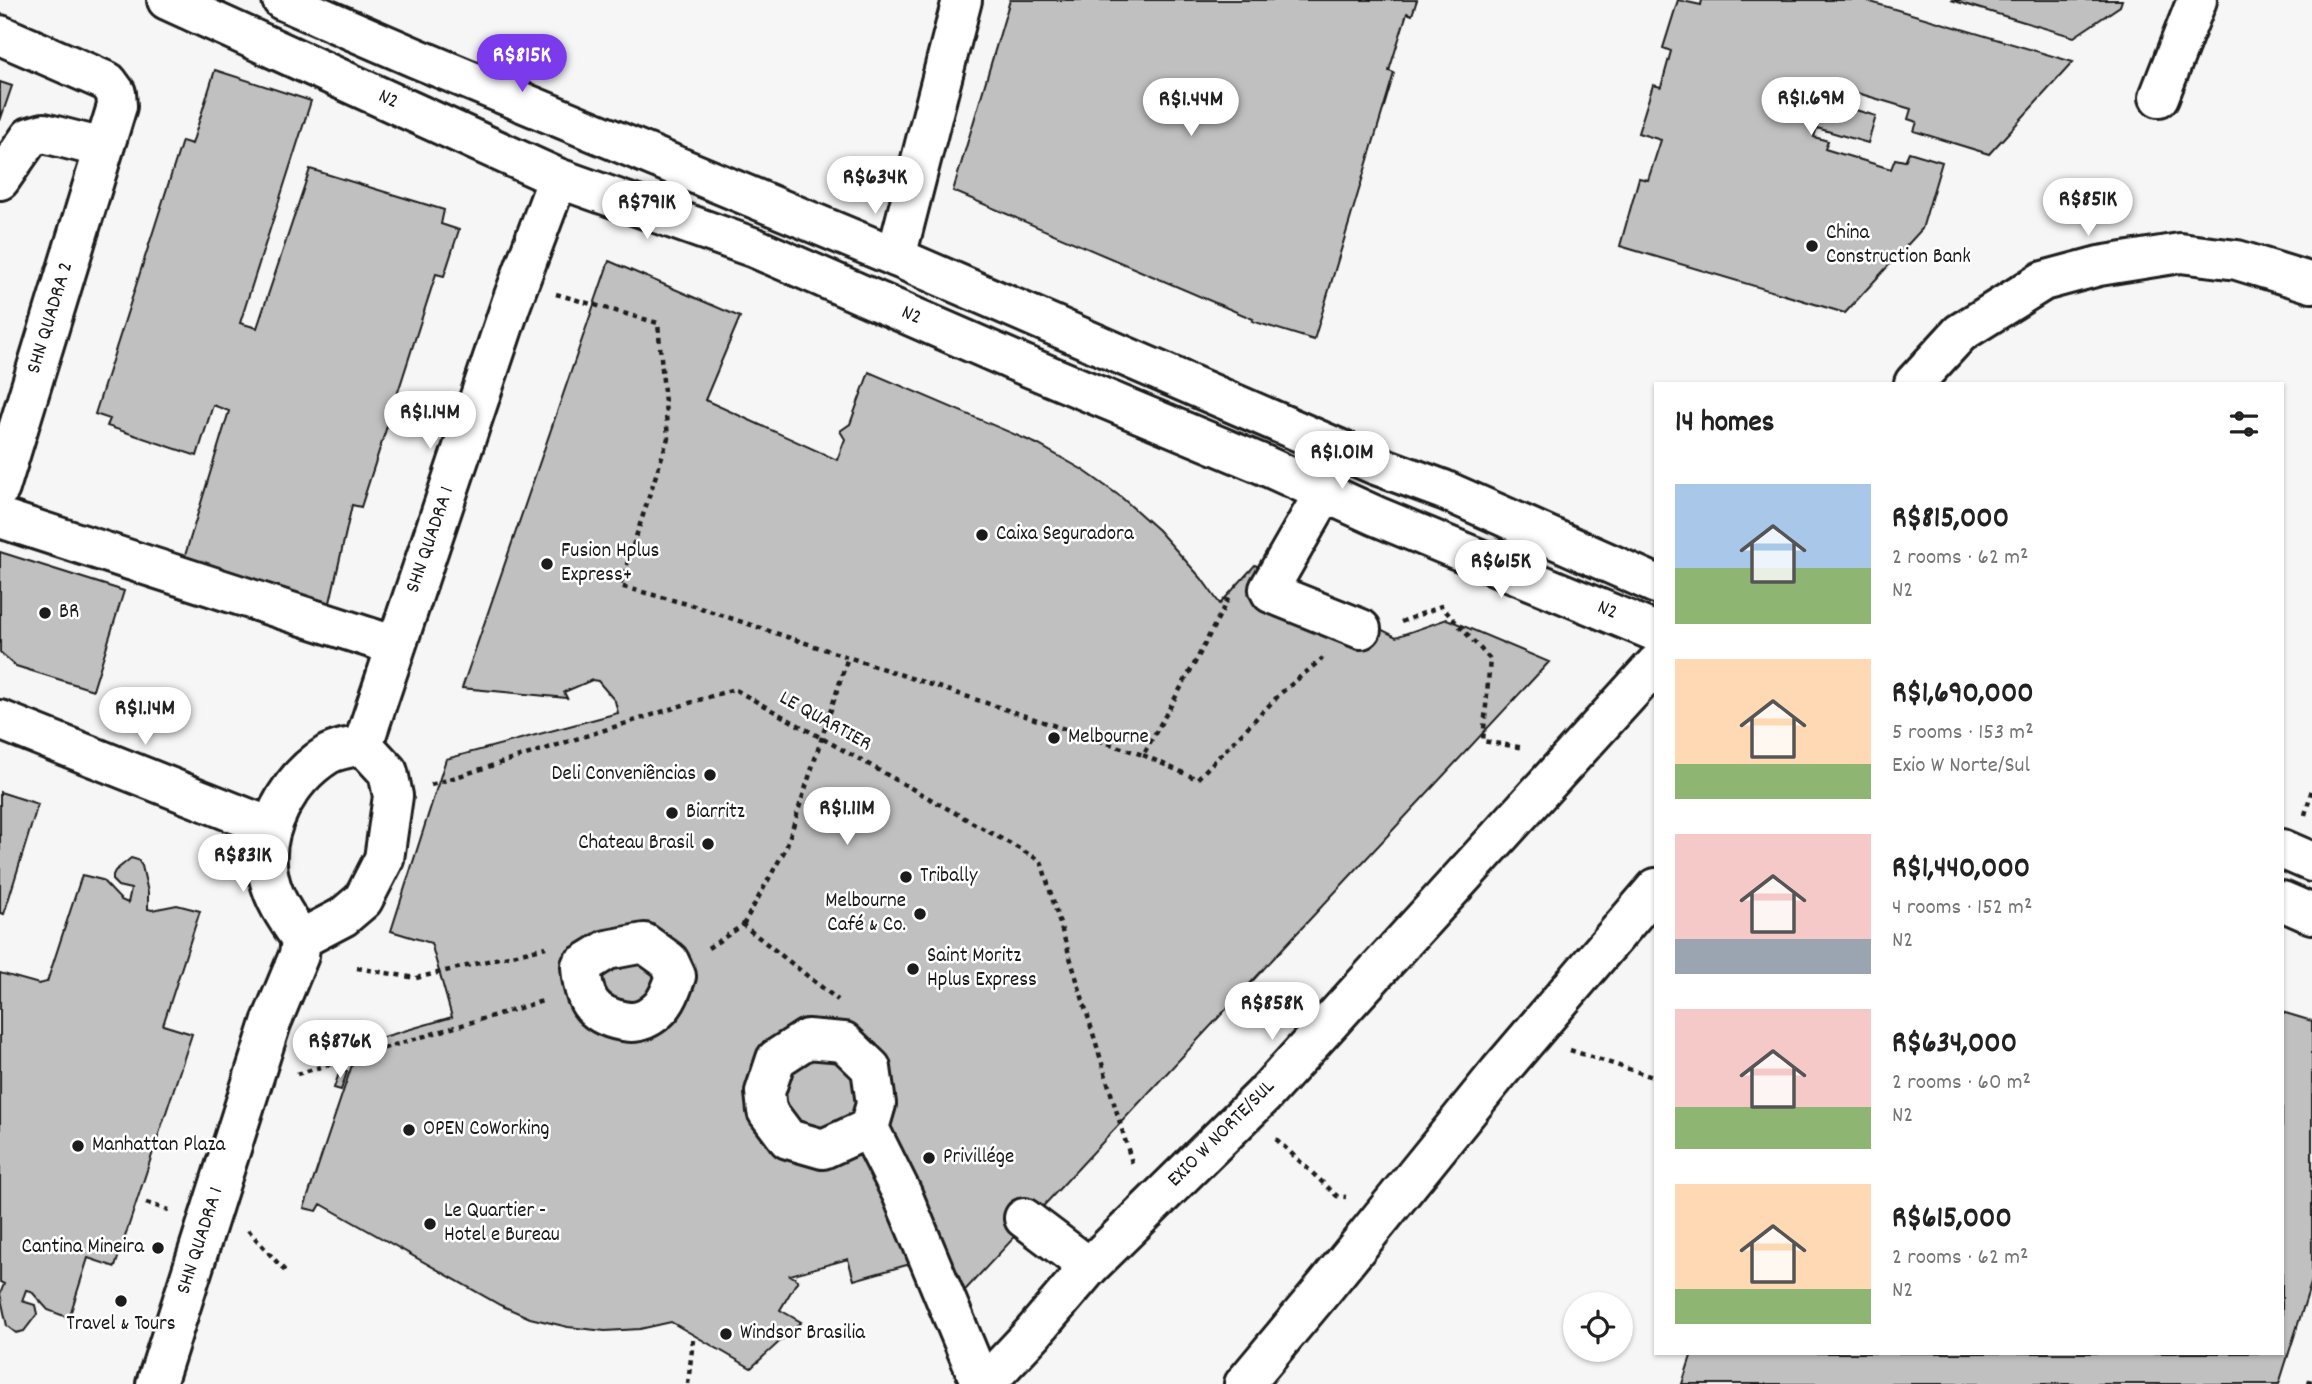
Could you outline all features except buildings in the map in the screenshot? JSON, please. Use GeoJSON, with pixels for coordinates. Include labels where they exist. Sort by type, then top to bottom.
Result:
{"type":"FeatureCollection","features":[{"type":"Feature","properties":{"kind":"main road","name":"N2"},"geometry":{"type":"LineString","coordinates":[[282,0],[896,257],[1375,489],[1654,631]]}},
{"type":"Feature","properties":{"kind":"main road"},"geometry":{"type":"LineString","coordinates":[[755,248],[847,272],[876,270],[896,257],[962,0]]}},
{"type":"Feature","properties":{"kind":"main road"},"geometry":{"type":"LineString","coordinates":[[2159,97],[2197,0]]}},
{"type":"Feature","properties":{"kind":"main road","name":"N2"},"geometry":{"type":"LineString","coordinates":[[178,3],[558,178],[755,248],[1324,493],[1375,489],[1414,497],[1432,497],[1444,490],[1654,583]]}},
{"type":"Feature","properties":{"kind":"main road","name":"SHN QUADRA 2"},"geometry":{"type":"LineString","coordinates":[[0,35],[108,82],[116,93],[117,106],[0,488]]}},
{"type":"Feature","properties":{"kind":"main road"},"geometry":{"type":"LineString","coordinates":[[416,58],[471,103],[536,133],[551,150],[558,178],[581,163],[609,161],[668,181],[719,184]]}},
{"type":"Feature","properties":{"kind":"main road"},"geometry":{"type":"LineString","coordinates":[[0,180],[30,137],[44,133],[103,148]]}},
{"type":"Feature","properties":{"kind":"main road","name":"SHN QUADRA 1"},"geometry":{"type":"LineString","coordinates":[[363,745],[511,304],[558,178]]}},
{"type":"Feature","properties":{"kind":"main road"},"geometry":{"type":"LineString","coordinates":[[1915,382],[1960,333],[2043,281],[2099,266],[2180,253],[2237,260],[2312,283]]}},
{"type":"Feature","properties":{"kind":"main road"},"geometry":{"type":"LineString","coordinates":[[896,257],[916,290],[1012,360]]}},
{"type":"Feature","properties":{"kind":"main road"},"geometry":{"type":"LineString","coordinates":[[1264,465],[1375,489]]}},
{"type":"Feature","properties":{"kind":"main road"},"geometry":{"type":"LineString","coordinates":[[1324,493],[1269,589],[1271,593],[1363,635]]}},
{"type":"Feature","properties":{"kind":"main road"},"geometry":{"type":"LineString","coordinates":[[0,518],[396,646]]}},
{"type":"Feature","properties":{"kind":"main road","name":"EXIO W NORTE/SUL"},"geometry":{"type":"LineString","coordinates":[[983,1384],[1033,1333],[1089,1267],[1263,1096],[1654,666]]}},
{"type":"Feature","properties":{"kind":"main road"},"geometry":{"type":"LineString","coordinates":[[0,720],[270,827]]}},
{"type":"Feature","properties":{"kind":"main road"},"geometry":{"type":"LineString","coordinates":[[363,745],[388,772],[393,796],[384,859],[363,900],[343,917],[301,939],[281,911],[268,877],[267,850],[270,827],[297,780],[329,754],[363,745]]}},
{"type":"Feature","properties":{"kind":"main road"},"geometry":{"type":"LineString","coordinates":[[2284,850],[2312,862]]}},
{"type":"Feature","properties":{"kind":"main road"},"geometry":{"type":"LineString","coordinates":[[1244,1384],[1529,1036],[1654,890]]}},
{"type":"Feature","properties":{"kind":"main road"},"geometry":{"type":"LineString","coordinates":[[2284,902],[2312,914]]}},
{"type":"Feature","properties":{"kind":"main road","name":"SHN QUADRA 1"},"geometry":{"type":"LineString","coordinates":[[156,1384],[271,1023],[299,955],[301,939]]}},
{"type":"Feature","properties":{"kind":"main road"},"geometry":{"type":"LineString","coordinates":[[644,943],[669,961],[676,976],[660,1009],[642,1022],[631,1023],[604,1017],[592,1005],[582,985],[581,966],[607,950],[644,943]]}},
{"type":"Feature","properties":{"kind":"main road"},"geometry":{"type":"LineString","coordinates":[[869,1128],[902,1194],[983,1384]]}},
{"type":"Feature","properties":{"kind":"main road"},"geometry":{"type":"LineString","coordinates":[[1024,1217],[1089,1267]]}},
{"type":"Feature","properties":{"kind":"path"},"geometry":{"type":"LineString","coordinates":[[551,292],[658,323],[668,438],[620,586],[691,605],[1143,755],[1197,779],[1281,693],[1363,635],[1441,606],[1490,659],[1483,741],[1534,750]]}},
{"type":"Feature","properties":{"kind":"path"},"geometry":{"type":"LineString","coordinates":[[699,954],[743,925],[786,848],[848,657]]}},
{"type":"Feature","properties":{"kind":"path"},"geometry":{"type":"LineString","coordinates":[[1143,755],[1197,659]]}},
{"type":"Feature","properties":{"kind":"path","name":"LE QUARTIER"},"geometry":{"type":"LineString","coordinates":[[393,796],[734,689],[1041,861],[1134,1171]]}},
{"type":"Feature","properties":{"kind":"path"},"geometry":{"type":"LineString","coordinates":[[2305,816],[2312,789]]}},
{"type":"Feature","properties":{"kind":"path"},"geometry":{"type":"LineString","coordinates":[[743,925],[844,1005]]}},
{"type":"Feature","properties":{"kind":"path"},"geometry":{"type":"LineString","coordinates":[[357,968],[416,978],[547,946]]}},
{"type":"Feature","properties":{"kind":"path"},"geometry":{"type":"LineString","coordinates":[[297,1074],[547,999]]}},
{"type":"Feature","properties":{"kind":"path"},"geometry":{"type":"LineString","coordinates":[[1529,1036],[1654,1077]]}},
{"type":"Feature","properties":{"kind":"path"},"geometry":{"type":"LineString","coordinates":[[1273,1136],[1337,1196]]}},
{"type":"Feature","properties":{"kind":"path"},"geometry":{"type":"LineString","coordinates":[[146,1203],[169,1210]]}},
{"type":"Feature","properties":{"kind":"path"},"geometry":{"type":"LineString","coordinates":[[248,1229],[285,1271]]}},
{"type":"Feature","properties":{"kind":"path"},"geometry":{"type":"LineString","coordinates":[[688,1384],[693,1339]]}},
{"type":"Feature","properties":{"kind":"path"},"geometry":{"type":"LineString","coordinates":[[2309,1384],[2312,1375]]}},
{"type":"Feature","properties":{"kind":"place","name":"China Construction Bank"},"geometry":{"type":"Point","coordinates":[1812,246]}},
{"type":"Feature","properties":{"kind":"place","name":"Caixa Seguradora"},"geometry":{"type":"Point","coordinates":[982,535]}},
{"type":"Feature","properties":{"kind":"place","name":"Fusion Hplus Express+"},"geometry":{"type":"Point","coordinates":[547,564]}},
{"type":"Feature","properties":{"kind":"place","name":"BR"},"geometry":{"type":"Point","coordinates":[45,613]}},
{"type":"Feature","properties":{"kind":"place","name":"Melbourne"},"geometry":{"type":"Point","coordinates":[1054,738]}},
{"type":"Feature","properties":{"kind":"place","name":"Deli Conveniências"},"geometry":{"type":"Point","coordinates":[710,775]}},
{"type":"Feature","properties":{"kind":"place","name":"Biarritz"},"geometry":{"type":"Point","coordinates":[672,813]}},
{"type":"Feature","properties":{"kind":"place","name":"Chateau Brasil"},"geometry":{"type":"Point","coordinates":[708,844]}},
{"type":"Feature","properties":{"kind":"place","name":"Tribally"},"geometry":{"type":"Point","coordinates":[906,877]}},
{"type":"Feature","properties":{"kind":"place","name":"Melbourne Café & Co."},"geometry":{"type":"Point","coordinates":[920,914]}},
{"type":"Feature","properties":{"kind":"place","name":"Saint Moritz Hplus Express"},"geometry":{"type":"Point","coordinates":[913,969]}},
{"type":"Feature","properties":{"kind":"place","name":"OPEN CoWorking"},"geometry":{"type":"Point","coordinates":[409,1130]}},
{"type":"Feature","properties":{"kind":"place","name":"Manhattan Plaza"},"geometry":{"type":"Point","coordinates":[78,1146]}},
{"type":"Feature","properties":{"kind":"place","name":"Privillége"},"geometry":{"type":"Point","coordinates":[929,1158]}},
{"type":"Feature","properties":{"kind":"place","name":"Le Quartier - Hotel e Bureau"},"geometry":{"type":"Point","coordinates":[430,1224]}},
{"type":"Feature","properties":{"kind":"place","name":"Cantina Mineira"},"geometry":{"type":"Point","coordinates":[158,1248]}},
{"type":"Feature","properties":{"kind":"place","name":"Travel & Tours"},"geometry":{"type":"Point","coordinates":[121,1301]}},
{"type":"Feature","properties":{"kind":"place","name":"Windsor Brasilia"},"geometry":{"type":"Point","coordinates":[726,1334]}}]}
